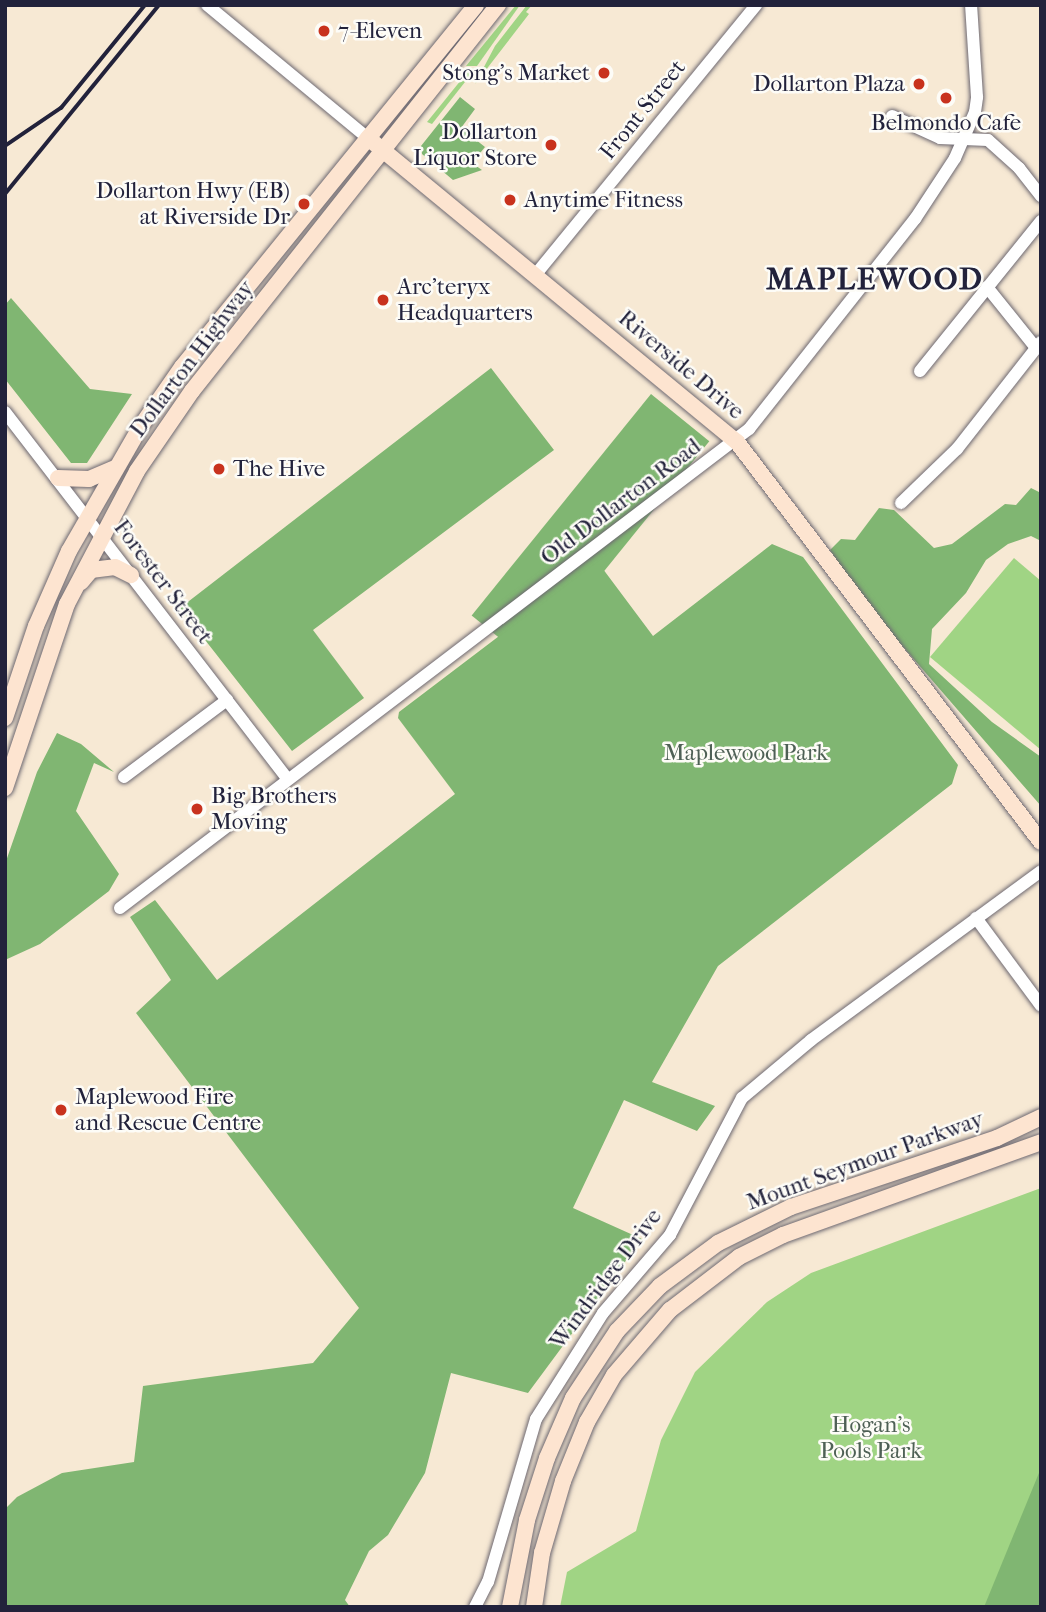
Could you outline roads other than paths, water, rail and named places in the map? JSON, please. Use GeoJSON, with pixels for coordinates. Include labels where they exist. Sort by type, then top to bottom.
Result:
{"type":"FeatureCollection","features":[{"type":"Feature","properties":{"kind":"main road","name":"Dollarton Highway"},"geometry":{"type":"LineString","coordinates":[[5,718],[36,626],[115,468],[182,367],[476,5]]}},
{"type":"Feature","properties":{"kind":"main road","name":"Dollarton Highway"},"geometry":{"type":"LineString","coordinates":[[5,788],[73,592],[137,471],[192,391],[498,5]]}},
{"type":"Feature","properties":{"kind":"main road","name":"Riverside Drive"},"geometry":{"type":"LineString","coordinates":[[368,138],[737,442],[1041,842]]}},
{"type":"Feature","properties":{"kind":"main road"},"geometry":{"type":"LineString","coordinates":[[58,478],[89,479],[115,468]]}},
{"type":"Feature","properties":{"kind":"main road"},"geometry":{"type":"LineString","coordinates":[[73,592],[91,570],[115,568],[131,575]]}},
{"type":"Feature","properties":{"kind":"main road","name":"Mount Seymour Parkway"},"geometry":{"type":"LineString","coordinates":[[510,1607],[527,1520],[547,1458],[573,1398],[617,1331],[660,1286],[718,1243],[791,1207],[997,1138],[1041,1117]]}},
{"type":"Feature","properties":{"kind":"main road","name":"Mount Seymour Parkway"},"geometry":{"type":"LineString","coordinates":[[534,1607],[542,1553],[563,1481],[587,1422],[614,1375],[670,1310],[739,1257],[783,1235],[1041,1142]]}},
{"type":"Feature","properties":{"kind":"street","name":"Riverside Drive"},"geometry":{"type":"LineString","coordinates":[[207,5],[368,138]]}},
{"type":"Feature","properties":{"kind":"street","name":"Front Street"},"geometry":{"type":"LineString","coordinates":[[536,274],[756,5]]}},
{"type":"Feature","properties":{"kind":"street","name":"Old Dollarton Road"},"geometry":{"type":"LineString","coordinates":[[120,908],[287,778],[737,442],[915,219],[963,141],[977,97],[971,5]]}},
{"type":"Feature","properties":{"kind":"street"},"geometry":{"type":"LineString","coordinates":[[892,116],[940,138],[988,140],[1001,148],[1041,196]]}},
{"type":"Feature","properties":{"kind":"street"},"geometry":{"type":"LineString","coordinates":[[920,371],[1041,221]]}},
{"type":"Feature","properties":{"kind":"street"},"geometry":{"type":"LineString","coordinates":[[901,503],[957,449],[1038,345],[987,287]]}},
{"type":"Feature","properties":{"kind":"street","name":"Forester Street"},"geometry":{"type":"LineString","coordinates":[[5,412],[287,778]]}},
{"type":"Feature","properties":{"kind":"street"},"geometry":{"type":"LineString","coordinates":[[124,777],[227,699]]}},
{"type":"Feature","properties":{"kind":"street","name":"Windridge Drive"},"geometry":{"type":"LineString","coordinates":[[475,1607],[491,1573],[536,1419],[597,1321],[670,1235],[742,1098],[801,1048],[1041,871]]}},
{"type":"Feature","properties":{"kind":"street"},"geometry":{"type":"LineString","coordinates":[[976,918],[1041,1006]]}},
{"type":"Feature","properties":{"kind":"railway"},"geometry":{"type":"LineString","coordinates":[[5,146],[61,108],[145,5]]}},
{"type":"Feature","properties":{"kind":"railway"},"geometry":{"type":"LineString","coordinates":[[5,194],[159,5]]}},
{"type":"Feature","properties":{"kind":"place","name":"7-Eleven"},"geometry":{"type":"Point","coordinates":[324,31]}},
{"type":"Feature","properties":{"kind":"place","name":"Stong's Market"},"geometry":{"type":"Point","coordinates":[604,73]}},
{"type":"Feature","properties":{"kind":"place","name":"Dollarton Plaza"},"geometry":{"type":"Point","coordinates":[919,84]}},
{"type":"Feature","properties":{"kind":"place","name":"Belmondo Cafe"},"geometry":{"type":"Point","coordinates":[946,98]}},
{"type":"Feature","properties":{"kind":"place","name":"Dollarton Liquor Store"},"geometry":{"type":"Point","coordinates":[551,145]}},
{"type":"Feature","properties":{"kind":"place","name":"Anytime Fitness"},"geometry":{"type":"Point","coordinates":[510,200]}},
{"type":"Feature","properties":{"kind":"place","name":"Dollarton Hwy (EB) at Riverside Dr"},"geometry":{"type":"Point","coordinates":[304,204]}},
{"type":"Feature","properties":{"kind":"place","name":"Arc'teryx Headquarters"},"geometry":{"type":"Point","coordinates":[383,300]}},
{"type":"Feature","properties":{"kind":"place","name":"The Hive"},"geometry":{"type":"Point","coordinates":[219,469]}},
{"type":"Feature","properties":{"kind":"place","name":"Big Brothers Moving"},"geometry":{"type":"Point","coordinates":[197,809]}},
{"type":"Feature","properties":{"kind":"place","name":"Maplewood Fire and Rescue Centre"},"geometry":{"type":"Point","coordinates":[61,1110]}},
{"type":"Feature","properties":{"kind":"district","name":"MAPLEWOOD"},"geometry":{"type":"Point","coordinates":[875,280]}},
{"type":"Feature","properties":{"kind":"park label","name":"Maplewood Park"},"geometry":{"type":"Point","coordinates":[746,753]}},
{"type":"Feature","properties":{"kind":"park label","name":"Hogan's Pools Park"},"geometry":{"type":"Point","coordinates":[871,1438]}}]}
